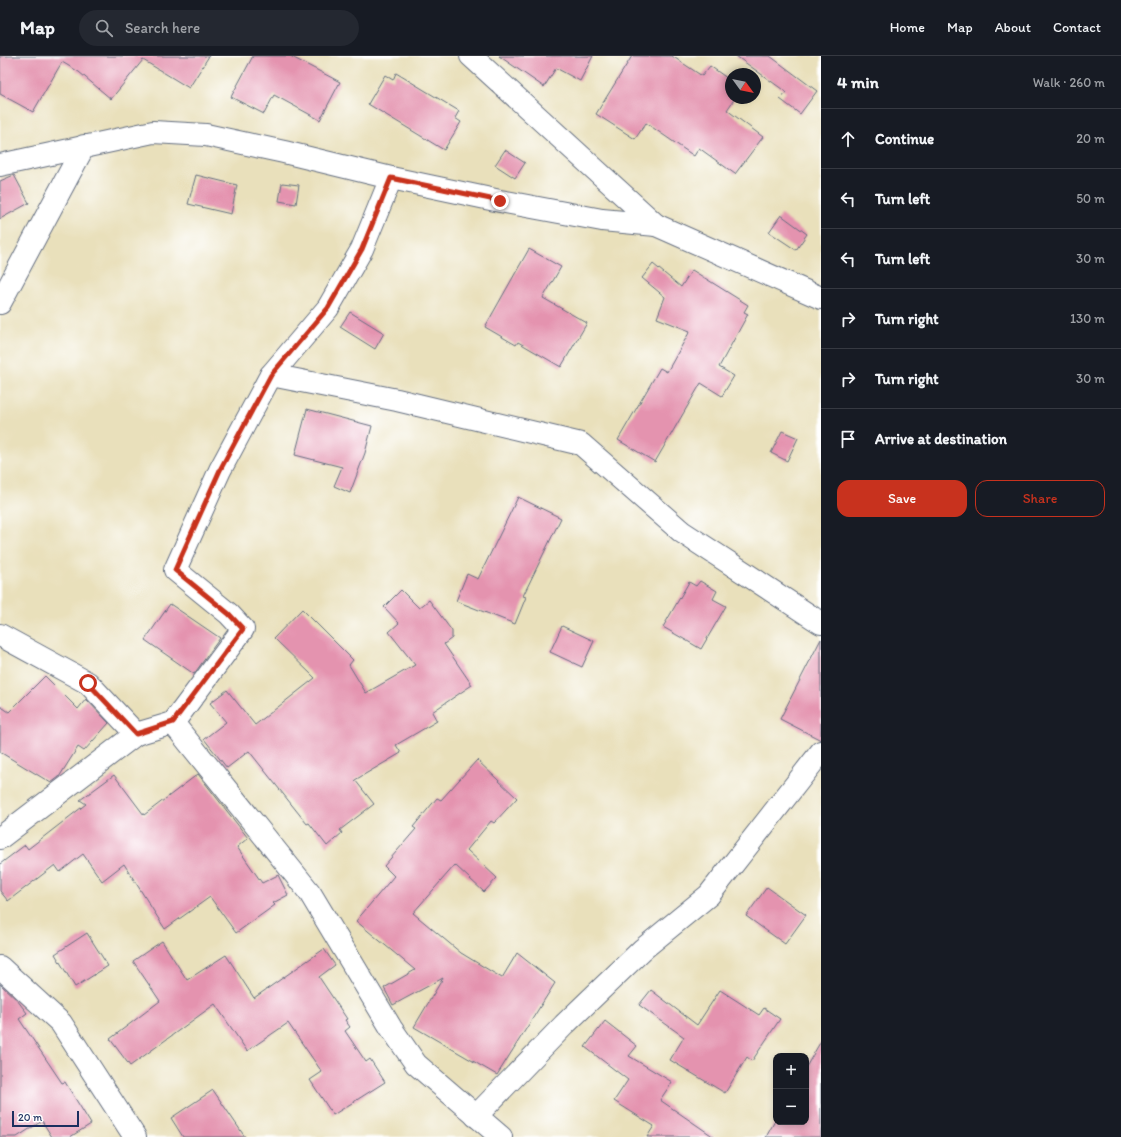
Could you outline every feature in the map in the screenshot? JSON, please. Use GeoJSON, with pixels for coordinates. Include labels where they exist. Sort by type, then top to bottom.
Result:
{"type":"FeatureCollection","features":[{"type":"Feature","properties":{"kind":"street"},"geometry":{"type":"LineString","coordinates":[[471,56],[656,225],[821,298]]}},
{"type":"Feature","properties":{"kind":"street"},"geometry":{"type":"LineString","coordinates":[[0,165],[153,132],[206,134],[391,178],[602,220],[656,225]]}},
{"type":"Feature","properties":{"kind":"street"},"geometry":{"type":"LineString","coordinates":[[0,303],[84,146]]}},
{"type":"Feature","properties":{"kind":"street"},"geometry":{"type":"LineString","coordinates":[[0,838],[136,734],[173,722],[243,629],[229,614],[175,570],[220,470],[271,375],[328,308],[362,249],[391,178]]}},
{"type":"Feature","properties":{"kind":"street"},"geometry":{"type":"LineString","coordinates":[[271,375],[397,400],[581,444],[682,532],[786,602],[821,623]]}},
{"type":"Feature","properties":{"kind":"street"},"geometry":{"type":"LineString","coordinates":[[0,635],[88,683],[136,734]]}},
{"type":"Feature","properties":{"kind":"street"},"geometry":{"type":"LineString","coordinates":[[173,722],[310,892],[391,1028],[416,1064],[501,1137]]}},
{"type":"Feature","properties":{"kind":"street"},"geometry":{"type":"LineString","coordinates":[[476,1116],[564,1025],[643,949],[709,896],[821,752]]}},
{"type":"Feature","properties":{"kind":"street"},"geometry":{"type":"LineString","coordinates":[[0,967],[61,1022],[134,1137]]}},
{"type":"Feature","properties":{"kind":"building"},"geometry":{"type":"Polygon","coordinates":[[[0,56],[209,56],[189,88],[143,60],[111,99],[79,72],[62,62],[33,112],[0,94],[0,56]]]}},
{"type":"Feature","properties":{"kind":"building"},"geometry":{"type":"Polygon","coordinates":[[[253,56],[290,56],[340,82],[320,120],[274,95],[264,114],[231,97],[253,56]]]}},
{"type":"Feature","properties":{"kind":"building"},"geometry":{"type":"Polygon","coordinates":[[[499,56],[593,56],[580,81],[556,68],[544,87],[499,56]]]}},
{"type":"Feature","properties":{"kind":"building"},"geometry":{"type":"Polygon","coordinates":[[[632,56],[672,56],[702,76],[710,66],[725,77],[725,104],[731,104],[727,110],[763,137],[735,174],[699,148],[694,156],[646,123],[635,139],[596,114],[632,56]]]}},
{"type":"Feature","properties":{"kind":"building"},"geometry":{"type":"Polygon","coordinates":[[[736,56],[770,56],[817,91],[800,114],[780,99],[786,92],[761,74],[761,68],[753,68],[736,56]]]}},
{"type":"Feature","properties":{"kind":"building"},"geometry":{"type":"Polygon","coordinates":[[[396,73],[459,111],[455,118],[461,122],[444,150],[368,104],[385,75],[393,80],[396,73]]]}},
{"type":"Feature","properties":{"kind":"building"},"geometry":{"type":"Polygon","coordinates":[[[505,150],[525,163],[515,178],[495,165],[505,150]]]}},
{"type":"Feature","properties":{"kind":"building"},"geometry":{"type":"Polygon","coordinates":[[[14,175],[29,203],[0,219],[0,181],[14,175]]]}},
{"type":"Feature","properties":{"kind":"building"},"geometry":{"type":"Polygon","coordinates":[[[196,175],[237,185],[231,214],[188,204],[196,175]]]}},
{"type":"Feature","properties":{"kind":"building"},"geometry":{"type":"Polygon","coordinates":[[[282,183],[299,185],[296,204],[279,201],[282,183]]]}},
{"type":"Feature","properties":{"kind":"building"},"geometry":{"type":"Polygon","coordinates":[[[781,215],[807,234],[796,250],[769,232],[781,215]]]}},
{"type":"Feature","properties":{"kind":"building"},"geometry":{"type":"Polygon","coordinates":[[[529,249],[561,267],[543,298],[587,323],[561,367],[518,342],[516,345],[485,327],[529,249]]]}},
{"type":"Feature","properties":{"kind":"building"},"geometry":{"type":"Polygon","coordinates":[[[653,264],[681,287],[692,270],[748,305],[744,312],[748,314],[719,367],[734,376],[722,396],[701,383],[655,462],[618,440],[660,368],[667,372],[690,331],[657,318],[665,297],[642,278],[653,264]]]}},
{"type":"Feature","properties":{"kind":"building"},"geometry":{"type":"Polygon","coordinates":[[[350,312],[384,333],[375,349],[340,327],[350,312]]]}},
{"type":"Feature","properties":{"kind":"building"},"geometry":{"type":"Polygon","coordinates":[[[307,409],[372,426],[365,453],[350,493],[334,486],[342,467],[295,455],[307,409]]]}},
{"type":"Feature","properties":{"kind":"building"},"geometry":{"type":"Polygon","coordinates":[[[782,431],[798,438],[787,461],[771,453],[782,431]]]}},
{"type":"Feature","properties":{"kind":"building"},"geometry":{"type":"Polygon","coordinates":[[[518,497],[561,518],[523,596],[526,597],[515,624],[456,601],[467,574],[478,579],[518,497]]]}},
{"type":"Feature","properties":{"kind":"building"},"geometry":{"type":"Polygon","coordinates":[[[700,581],[717,591],[713,599],[726,606],[701,649],[663,627],[689,582],[696,586],[700,581]]]}},
{"type":"Feature","properties":{"kind":"building"},"geometry":{"type":"Polygon","coordinates":[[[401,590],[419,608],[429,600],[452,631],[452,638],[444,644],[472,685],[432,712],[437,721],[396,745],[401,753],[355,780],[374,804],[340,830],[342,833],[327,846],[309,823],[307,824],[249,751],[227,768],[204,739],[226,722],[210,703],[227,690],[255,725],[315,678],[274,638],[302,609],[353,660],[349,665],[366,693],[415,665],[389,632],[399,623],[384,607],[401,590]]]}},
{"type":"Feature","properties":{"kind":"building"},"geometry":{"type":"Polygon","coordinates":[[[170,604],[220,638],[194,674],[145,640],[170,604]]]}},
{"type":"Feature","properties":{"kind":"building"},"geometry":{"type":"Polygon","coordinates":[[[562,626],[594,641],[582,667],[550,652],[562,626]]]}},
{"type":"Feature","properties":{"kind":"building"},"geometry":{"type":"Polygon","coordinates":[[[821,639],[821,740],[780,719],[821,639]]]}},
{"type":"Feature","properties":{"kind":"building"},"geometry":{"type":"Polygon","coordinates":[[[45,676],[78,709],[86,699],[109,723],[84,751],[78,747],[59,777],[51,783],[0,752],[0,706],[9,712],[45,676]]]}},
{"type":"Feature","properties":{"kind":"building"},"geometry":{"type":"Polygon","coordinates":[[[477,760],[517,798],[494,823],[491,821],[467,850],[497,878],[484,892],[455,865],[413,913],[461,953],[502,978],[517,953],[555,983],[497,1075],[414,1027],[443,978],[393,1005],[384,988],[415,970],[356,921],[394,876],[384,866],[416,829],[413,827],[437,798],[441,800],[477,760]]]}},
{"type":"Feature","properties":{"kind":"building"},"geometry":{"type":"Polygon","coordinates":[[[198,774],[248,838],[237,847],[262,883],[278,875],[288,895],[273,903],[275,905],[236,933],[210,897],[165,929],[124,864],[102,881],[83,854],[60,872],[55,865],[8,901],[0,891],[0,864],[25,845],[28,849],[86,804],[80,800],[114,775],[144,815],[198,774]]]}},
{"type":"Feature","properties":{"kind":"building"},"geometry":{"type":"Polygon","coordinates":[[[767,887],[806,915],[785,944],[746,916],[767,887]]]}},
{"type":"Feature","properties":{"kind":"building"},"geometry":{"type":"Polygon","coordinates":[[[87,933],[108,966],[75,987],[55,954],[87,933]]]}},
{"type":"Feature","properties":{"kind":"building"},"geometry":{"type":"Polygon","coordinates":[[[162,941],[187,980],[226,955],[254,998],[324,949],[335,965],[319,977],[347,1019],[345,1020],[350,1027],[345,1031],[366,1062],[370,1059],[385,1082],[333,1115],[310,1080],[322,1072],[288,1023],[247,1051],[215,1004],[130,1066],[110,1039],[160,1001],[133,961],[162,941]]]}},
{"type":"Feature","properties":{"kind":"building"},"geometry":{"type":"Polygon","coordinates":[[[0,984],[17,1000],[27,1013],[19,1019],[62,1083],[65,1082],[91,1124],[70,1137],[52,1137],[42,1121],[17,1137],[0,1137],[0,984]]]}},
{"type":"Feature","properties":{"kind":"building"},"geometry":{"type":"Polygon","coordinates":[[[651,990],[697,1025],[720,990],[759,1015],[764,1008],[780,1019],[752,1061],[747,1057],[725,1093],[670,1060],[684,1037],[639,1005],[651,990]]]}},
{"type":"Feature","properties":{"kind":"building"},"geometry":{"type":"Polygon","coordinates":[[[605,1021],[637,1046],[629,1056],[672,1082],[660,1100],[714,1137],[647,1137],[654,1126],[614,1101],[628,1080],[585,1047],[605,1021]]]}},
{"type":"Feature","properties":{"kind":"building"},"geometry":{"type":"Polygon","coordinates":[[[821,1041],[821,1137],[766,1137],[773,1124],[809,1125],[809,1062],[821,1041]]]}},
{"type":"Feature","properties":{"kind":"building"},"geometry":{"type":"Polygon","coordinates":[[[213,1090],[245,1137],[183,1137],[171,1118],[213,1090]]]}},
{"type":"Feature","properties":{"kind":"route"},"geometry":{"type":"LineString","coordinates":[[88,683],[136,734],[173,722],[243,629],[229,614],[175,570],[220,470],[271,375],[328,308],[362,249],[391,178],[500,201]]}}]}
